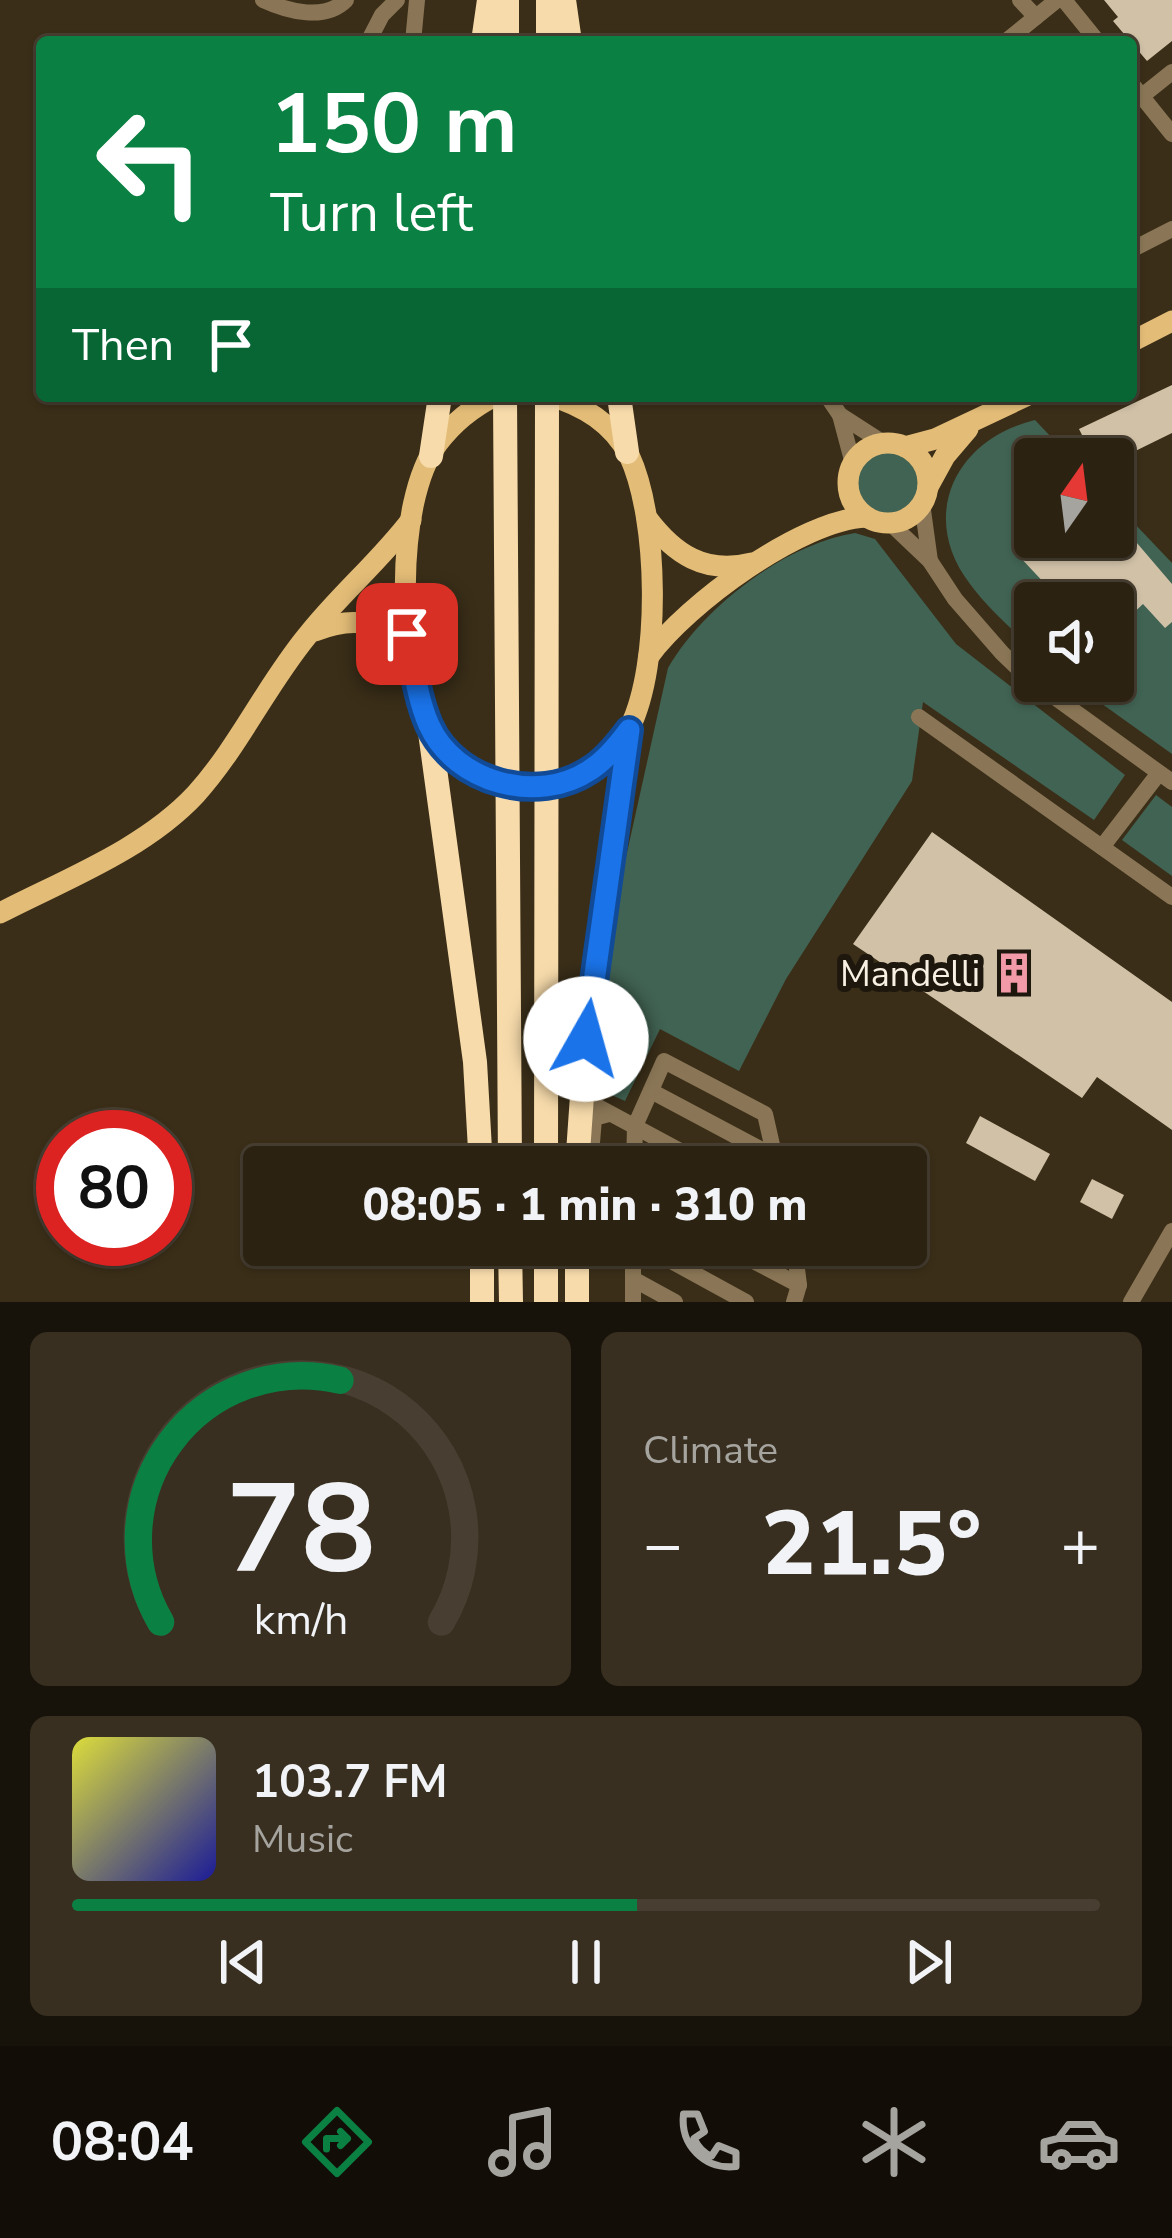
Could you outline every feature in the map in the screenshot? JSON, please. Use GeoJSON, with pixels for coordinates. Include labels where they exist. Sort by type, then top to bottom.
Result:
{"type":"FeatureCollection","features":[{"type":"Feature","properties":{"kind":"highway"},"geometry":{"type":"LineString","coordinates":[[484,36],[489,0]]}},
{"type":"Feature","properties":{"kind":"highway"},"geometry":{"type":"LineString","coordinates":[[507,0],[507,36]]}},
{"type":"Feature","properties":{"kind":"highway"},"geometry":{"type":"LineString","coordinates":[[548,0],[548,36]]}},
{"type":"Feature","properties":{"kind":"highway"},"geometry":{"type":"LineString","coordinates":[[564,0],[569,36]]}},
{"type":"Feature","properties":{"kind":"highway"},"geometry":{"type":"LineString","coordinates":[[431,456],[439,402]]}},
{"type":"Feature","properties":{"kind":"highway"},"geometry":{"type":"LineString","coordinates":[[505,402],[510,1146]]}},
{"type":"Feature","properties":{"kind":"highway"},"geometry":{"type":"LineString","coordinates":[[546,1146],[549,402]]}},
{"type":"Feature","properties":{"kind":"highway"},"geometry":{"type":"LineString","coordinates":[[621,402],[627,452]]}},
{"type":"Feature","properties":{"kind":"highway"},"geometry":{"type":"LineString","coordinates":[[429,725],[475,1062],[480,1146]]}},
{"type":"Feature","properties":{"kind":"highway"},"geometry":{"type":"LineString","coordinates":[[578,1146],[582,1084],[629,730]]}},
{"type":"Feature","properties":{"kind":"highway"},"geometry":{"type":"LineString","coordinates":[[482,1266],[482,1302]]}},
{"type":"Feature","properties":{"kind":"highway"},"geometry":{"type":"LineString","coordinates":[[511,1266],[511,1302]]}},
{"type":"Feature","properties":{"kind":"highway"},"geometry":{"type":"LineString","coordinates":[[545,1302],[546,1266]]}},
{"type":"Feature","properties":{"kind":"highway"},"geometry":{"type":"LineString","coordinates":[[577,1302],[578,1266]]}},
{"type":"Feature","properties":{"kind":"main road"},"geometry":{"type":"LineString","coordinates":[[1137,339],[1172,321]]}},
{"type":"Feature","properties":{"kind":"main road"},"geometry":{"type":"LineString","coordinates":[[483,402],[455,424],[431,456],[411,520],[405,590],[413,664],[429,725],[444,747],[469,770],[505,783],[542,787],[577,778],[601,762],[629,730],[646,661],[652,586],[647,518],[627,452],[600,419],[568,402]]}},
{"type":"Feature","properties":{"kind":"main road"},"geometry":{"type":"LineString","coordinates":[[808,532],[872,447],[973,423],[1014,402]]}},
{"type":"Feature","properties":{"kind":"main road"},"geometry":{"type":"LineString","coordinates":[[646,661],[694,607],[808,532],[866,517],[890,523],[909,518],[945,456],[973,423]]}},
{"type":"Feature","properties":{"kind":"main road"},"geometry":{"type":"LineString","coordinates":[[895,445],[922,464],[925,495]]}},
{"type":"Feature","properties":{"kind":"main road"},"geometry":{"type":"LineString","coordinates":[[850,474],[853,502],[866,517]]}},
{"type":"Feature","properties":{"kind":"main road"},"geometry":{"type":"LineString","coordinates":[[647,518],[673,549],[705,565],[738,567],[764,560]]}},
{"type":"Feature","properties":{"kind":"main road"},"geometry":{"type":"LineString","coordinates":[[0,913],[126,848],[181,809],[212,775],[309,634],[382,558],[411,520]]}},
{"type":"Feature","properties":{"kind":"main road"},"geometry":{"type":"LineString","coordinates":[[309,634],[338,622],[372,624],[392,635],[413,664]]}},
{"type":"Feature","properties":{"kind":"street"},"geometry":{"type":"LineString","coordinates":[[263,0],[322,13],[346,0]]}},
{"type":"Feature","properties":{"kind":"street"},"geometry":{"type":"LineString","coordinates":[[371,36],[397,0]]}},
{"type":"Feature","properties":{"kind":"street"},"geometry":{"type":"LineString","coordinates":[[414,36],[417,0]]}},
{"type":"Feature","properties":{"kind":"street"},"geometry":{"type":"LineString","coordinates":[[1020,0],[1036,17]]}},
{"type":"Feature","properties":{"kind":"street"},"geometry":{"type":"LineString","coordinates":[[1012,36],[1061,0],[1093,36]]}},
{"type":"Feature","properties":{"kind":"street"},"geometry":{"type":"LineString","coordinates":[[1137,90],[1172,72]]}},
{"type":"Feature","properties":{"kind":"street"},"geometry":{"type":"LineString","coordinates":[[1137,91],[1172,134]]}},
{"type":"Feature","properties":{"kind":"street"},"geometry":{"type":"LineString","coordinates":[[1137,247],[1172,229]]}},
{"type":"Feature","properties":{"kind":"street"},"geometry":{"type":"LineString","coordinates":[[830,402],[840,415],[895,445]]}},
{"type":"Feature","properties":{"kind":"street"},"geometry":{"type":"LineString","coordinates":[[840,415],[850,474]]}},
{"type":"Feature","properties":{"kind":"street"},"geometry":{"type":"LineString","coordinates":[[925,495],[930,561]]}},
{"type":"Feature","properties":{"kind":"street"},"geometry":{"type":"LineString","coordinates":[[890,523],[930,561],[1002,653],[1166,778],[1102,847]]}},
{"type":"Feature","properties":{"kind":"street"},"geometry":{"type":"LineString","coordinates":[[920,717],[1172,897]]}},
{"type":"Feature","properties":{"kind":"street"},"geometry":{"type":"LineString","coordinates":[[637,1146],[635,1126],[664,1061],[765,1114],[772,1146]]}},
{"type":"Feature","properties":{"kind":"street"},"geometry":{"type":"LineString","coordinates":[[582,1084],[591,1103],[672,1146]]}},
{"type":"Feature","properties":{"kind":"street"},"geometry":{"type":"LineString","coordinates":[[650,1091],[748,1146]]}},
{"type":"Feature","properties":{"kind":"street"},"geometry":{"type":"LineString","coordinates":[[592,1146],[594,1118],[609,1114]]}},
{"type":"Feature","properties":{"kind":"street"},"geometry":{"type":"LineString","coordinates":[[1131,1302],[1172,1231]]}},
{"type":"Feature","properties":{"kind":"street"},"geometry":{"type":"LineString","coordinates":[[633,1302],[635,1266]]}},
{"type":"Feature","properties":{"kind":"street"},"geometry":{"type":"LineString","coordinates":[[677,1266],[746,1302]]}},
{"type":"Feature","properties":{"kind":"street"},"geometry":{"type":"LineString","coordinates":[[754,1266],[796,1294]]}},
{"type":"Feature","properties":{"kind":"street"},"geometry":{"type":"LineString","coordinates":[[633,1279],[675,1302]]}},
{"type":"Feature","properties":{"kind":"green space"},"geometry":{"type":"Polygon","coordinates":[[[1035,420],[1052,438],[1014,438],[1014,558],[1134,558],[1134,523],[1172,563],[1172,754],[1099,702],[1134,702],[1134,582],[1014,582],[1014,632],[977,593],[955,558],[947,532],[953,484],[984,444],[1035,420]]]}},
{"type":"Feature","properties":{"kind":"green space"},"geometry":{"type":"Polygon","coordinates":[[[888,452],[910,461],[919,483],[910,505],[888,514],[866,505],[857,483],[866,461],[888,452]]]}},
{"type":"Feature","properties":{"kind":"green space"},"geometry":{"type":"Polygon","coordinates":[[[855,533],[875,539],[956,644],[1014,689],[1014,702],[1031,702],[1125,775],[1094,820],[923,702],[912,781],[786,979],[739,1071],[660,1029],[625,1101],[600,1090],[608,938],[668,668],[724,601],[774,564],[828,539],[855,533]]]}},
{"type":"Feature","properties":{"kind":"green space"},"geometry":{"type":"Polygon","coordinates":[[[1156,795],[1172,807],[1172,876],[1122,840],[1156,795]]]}},
{"type":"Feature","properties":{"kind":"building"},"geometry":{"type":"Polygon","coordinates":[[[1104,0],[1172,0],[1172,41],[1147,61],[1137,49],[1137,36],[1126,36],[1113,21],[1118,17],[1104,0]]]}},
{"type":"Feature","properties":{"kind":"building"},"geometry":{"type":"Polygon","coordinates":[[[1172,385],[1172,433],[1134,452],[1134,438],[1084,438],[1079,429],[1172,385]]]}},
{"type":"Feature","properties":{"kind":"building"},"geometry":{"type":"Polygon","coordinates":[[[1134,540],[1172,584],[1172,622],[1165,628],[1143,604],[1134,612],[1134,582],[1043,582],[1021,558],[1134,558],[1134,540]]]}},
{"type":"Feature","properties":{"kind":"building","name":"Mandelli"},"geometry":{"type":"Polygon","coordinates":[[[932,832],[1172,1002],[1172,1130],[1097,1077],[1082,1098],[853,944],[932,832]]]}},
{"type":"Feature","properties":{"kind":"building"},"geometry":{"type":"Polygon","coordinates":[[[980,1116],[1050,1154],[1035,1181],[966,1143],[980,1116]]]}},
{"type":"Feature","properties":{"kind":"building"},"geometry":{"type":"Polygon","coordinates":[[[1092,1179],[1124,1195],[1112,1219],[1080,1202],[1092,1179]]]}},
{"type":"Feature","properties":{"kind":"place","name":"Mandelli"},"geometry":{"type":"Point","coordinates":[1014,973]}},
{"type":"Feature","properties":{"kind":"route"},"geometry":{"type":"LineString","coordinates":[[407,634],[429,725],[469,770],[487,778],[519,786],[561,784],[590,771],[629,730],[586,1039]]}}]}
